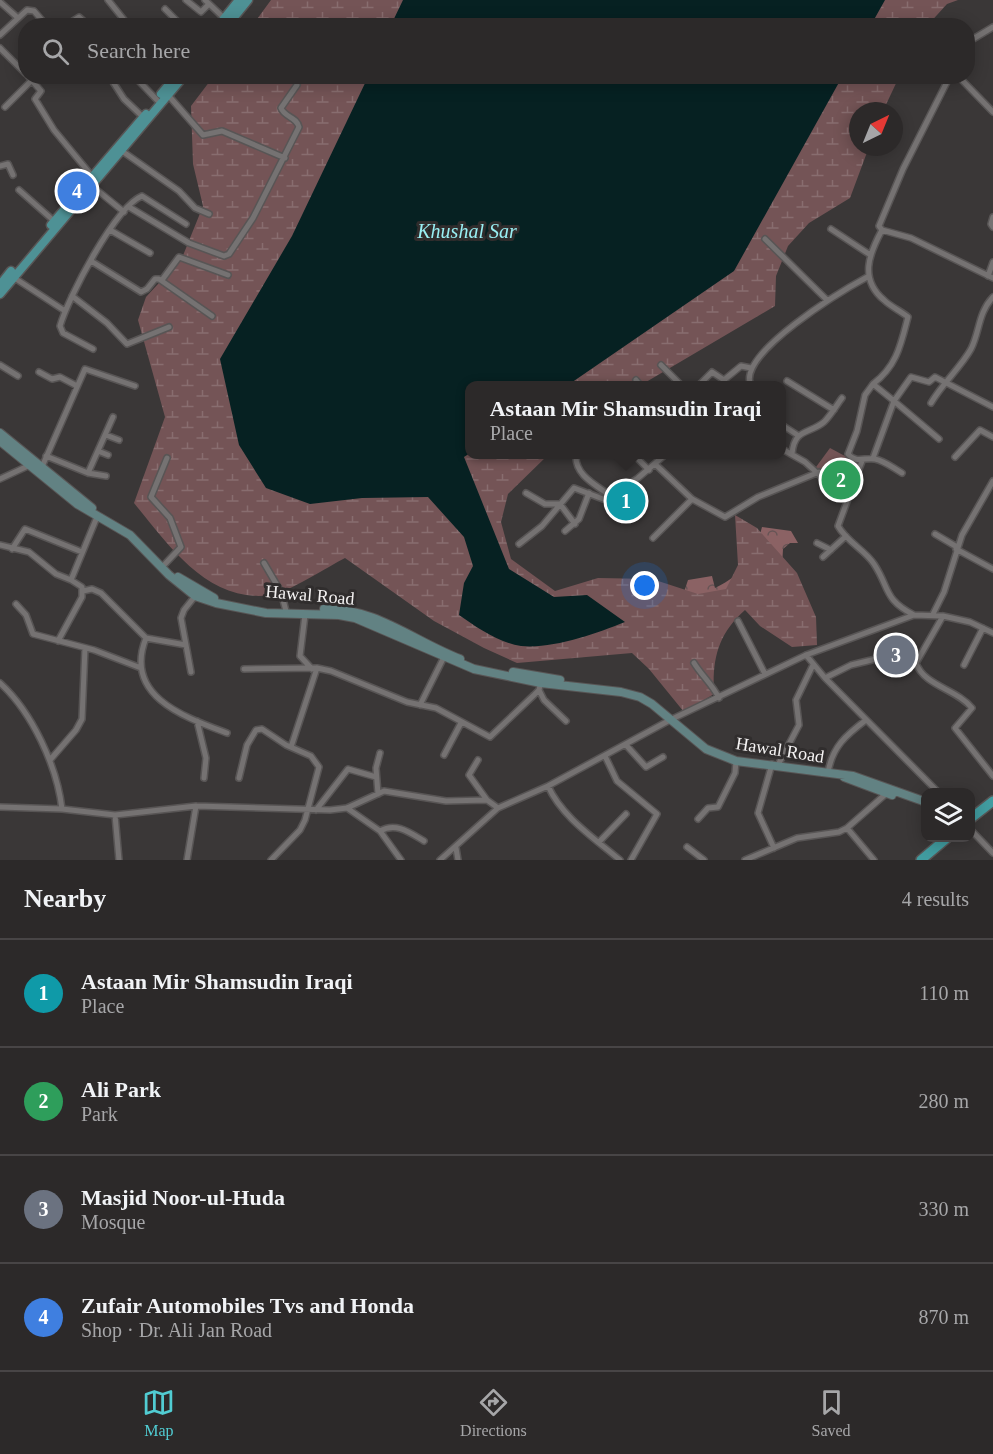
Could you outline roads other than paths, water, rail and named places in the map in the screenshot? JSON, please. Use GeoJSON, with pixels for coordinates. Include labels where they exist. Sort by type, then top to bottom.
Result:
{"type":"FeatureCollection","features":[{"type":"Feature","properties":{"kind":"highway"},"geometry":{"type":"LineString","coordinates":[[975,815],[993,801]]}},
{"type":"Feature","properties":{"kind":"highway"},"geometry":{"type":"LineString","coordinates":[[975,823],[993,807]]}},
{"type":"Feature","properties":{"kind":"highway"},"geometry":{"type":"LineString","coordinates":[[921,860],[941,842]]}},
{"type":"Feature","properties":{"kind":"highway"},"geometry":{"type":"LineString","coordinates":[[929,860],[949,842]]}},
{"type":"Feature","properties":{"kind":"main road"},"geometry":{"type":"LineString","coordinates":[[228,18],[239,0]]}},
{"type":"Feature","properties":{"kind":"main road"},"geometry":{"type":"LineString","coordinates":[[229,18],[248,0]]}},
{"type":"Feature","properties":{"kind":"main road"},"geometry":{"type":"LineString","coordinates":[[0,294],[11,276],[54,221],[174,84]]}},
{"type":"Feature","properties":{"kind":"main road"},"geometry":{"type":"LineString","coordinates":[[0,285],[11,276],[92,186],[122,151],[156,104],[168,95],[175,84]]}},
{"type":"Feature","properties":{"kind":"main road","name":"Hawal Road"},"geometry":{"type":"LineString","coordinates":[[0,433],[97,518],[130,535],[169,575],[216,603],[266,613],[339,615],[356,618],[487,672],[540,683],[640,697],[673,719],[688,736],[736,761],[853,776],[921,805]]}},
{"type":"Feature","properties":{"kind":"main road","name":"Hawal Road"},"geometry":{"type":"LineString","coordinates":[[0,441],[93,509],[129,528],[197,593],[302,614]]}},
{"type":"Feature","properties":{"kind":"main road","name":"Hawal Road"},"geometry":{"type":"LineString","coordinates":[[888,791],[921,801]]}},
{"type":"Feature","properties":{"kind":"street"},"geometry":{"type":"LineString","coordinates":[[108,0],[123,18]]}},
{"type":"Feature","properties":{"kind":"street"},"geometry":{"type":"LineString","coordinates":[[186,0],[199,11],[207,2],[221,18]]}},
{"type":"Feature","properties":{"kind":"street"},"geometry":{"type":"LineString","coordinates":[[0,2],[18,18]]}},
{"type":"Feature","properties":{"kind":"street"},"geometry":{"type":"LineString","coordinates":[[165,9],[174,18]]}},
{"type":"Feature","properties":{"kind":"street"},"geometry":{"type":"LineString","coordinates":[[0,35],[30,10],[38,18]]}},
{"type":"Feature","properties":{"kind":"street"},"geometry":{"type":"LineString","coordinates":[[975,38],[993,27]]}},
{"type":"Feature","properties":{"kind":"street"},"geometry":{"type":"LineString","coordinates":[[0,48],[18,66]]}},
{"type":"Feature","properties":{"kind":"street"},"geometry":{"type":"LineString","coordinates":[[5,107],[23,84]]}},
{"type":"Feature","properties":{"kind":"street"},"geometry":{"type":"LineString","coordinates":[[35,84],[41,91],[35,99],[42,113],[92,176]]}},
{"type":"Feature","properties":{"kind":"street"},"geometry":{"type":"LineString","coordinates":[[114,84],[124,99],[143,117]]}},
{"type":"Feature","properties":{"kind":"street"},"geometry":{"type":"LineString","coordinates":[[140,84],[156,104]]}},
{"type":"Feature","properties":{"kind":"street"},"geometry":{"type":"LineString","coordinates":[[947,84],[891,196],[879,226],[882,230],[910,238],[991,277],[993,262]]}},
{"type":"Feature","properties":{"kind":"street"},"geometry":{"type":"LineString","coordinates":[[966,84],[993,112]]}},
{"type":"Feature","properties":{"kind":"street"},"geometry":{"type":"LineString","coordinates":[[92,186],[127,209],[189,243],[227,256],[249,225],[285,158],[298,123],[280,108],[297,85]]}},
{"type":"Feature","properties":{"kind":"street"},"geometry":{"type":"LineString","coordinates":[[168,95],[199,133],[203,135],[222,131],[285,158]]}},
{"type":"Feature","properties":{"kind":"street"},"geometry":{"type":"LineString","coordinates":[[122,151],[179,191],[195,208],[209,214]]}},
{"type":"Feature","properties":{"kind":"street"},"geometry":{"type":"LineString","coordinates":[[0,166],[8,164],[13,175]]}},
{"type":"Feature","properties":{"kind":"street"},"geometry":{"type":"LineString","coordinates":[[19,190],[54,221]]}},
{"type":"Feature","properties":{"kind":"street"},"geometry":{"type":"LineString","coordinates":[[93,349],[61,330],[64,311],[110,230],[127,209],[142,196],[186,224]]}},
{"type":"Feature","properties":{"kind":"street"},"geometry":{"type":"LineString","coordinates":[[993,217],[991,224],[993,227]]}},
{"type":"Feature","properties":{"kind":"street"},"geometry":{"type":"LineString","coordinates":[[831,229],[869,254]]}},
{"type":"Feature","properties":{"kind":"street"},"geometry":{"type":"LineString","coordinates":[[110,230],[150,253]]}},
{"type":"Feature","properties":{"kind":"street"},"geometry":{"type":"LineString","coordinates":[[882,230],[869,254],[867,265],[869,276],[879,295],[908,317],[895,360],[890,369],[873,384],[865,395],[857,431],[848,454],[851,458],[862,461],[873,458],[885,462],[902,473]]}},
{"type":"Feature","properties":{"kind":"street"},"geometry":{"type":"LineString","coordinates":[[765,239],[827,300]]}},
{"type":"Feature","properties":{"kind":"street"},"geometry":{"type":"LineString","coordinates":[[162,280],[179,257],[228,275]]}},
{"type":"Feature","properties":{"kind":"street"},"geometry":{"type":"LineString","coordinates":[[91,261],[141,292],[147,290],[155,279],[162,280],[212,316]]}},
{"type":"Feature","properties":{"kind":"street"},"geometry":{"type":"LineString","coordinates":[[11,276],[64,311]]}},
{"type":"Feature","properties":{"kind":"street"},"geometry":{"type":"LineString","coordinates":[[749,381],[750,368],[780,336],[827,300],[869,276]]}},
{"type":"Feature","properties":{"kind":"street"},"geometry":{"type":"LineString","coordinates":[[72,296],[107,323],[127,344],[169,327]]}},
{"type":"Feature","properties":{"kind":"street"},"geometry":{"type":"LineString","coordinates":[[930,403],[944,381],[969,351],[982,310],[993,297]]}},
{"type":"Feature","properties":{"kind":"street"},"geometry":{"type":"LineString","coordinates":[[0,365],[18,376]]}},
{"type":"Feature","properties":{"kind":"street"},"geometry":{"type":"LineString","coordinates":[[662,365],[677,381]]}},
{"type":"Feature","properties":{"kind":"street"},"geometry":{"type":"LineString","coordinates":[[703,381],[712,372],[724,380],[744,365],[750,368]]}},
{"type":"Feature","properties":{"kind":"street"},"geometry":{"type":"LineString","coordinates":[[40,470],[83,372],[88,369],[135,387]]}},
{"type":"Feature","properties":{"kind":"street"},"geometry":{"type":"LineString","coordinates":[[39,372],[52,379],[60,377],[77,386]]}},
{"type":"Feature","properties":{"kind":"street"},"geometry":{"type":"LineString","coordinates":[[873,458],[894,401],[911,377],[929,382],[935,377],[993,407]]}},
{"type":"Feature","properties":{"kind":"street"},"geometry":{"type":"LineString","coordinates":[[787,381],[834,410]]}},
{"type":"Feature","properties":{"kind":"street"},"geometry":{"type":"LineString","coordinates":[[873,384],[939,439]]}},
{"type":"Feature","properties":{"kind":"street"},"geometry":{"type":"LineString","coordinates":[[792,454],[798,436],[810,427],[822,424],[842,398]]}},
{"type":"Feature","properties":{"kind":"street"},"geometry":{"type":"LineString","coordinates":[[88,473],[113,417]]}},
{"type":"Feature","properties":{"kind":"street"},"geometry":{"type":"LineString","coordinates":[[786,428],[798,436]]}},
{"type":"Feature","properties":{"kind":"street"},"geometry":{"type":"LineString","coordinates":[[955,457],[980,430],[993,437]]}},
{"type":"Feature","properties":{"kind":"street"},"geometry":{"type":"LineString","coordinates":[[106,435],[119,440]]}},
{"type":"Feature","properties":{"kind":"street"},"geometry":{"type":"LineString","coordinates":[[98,451],[108,455]]}},
{"type":"Feature","properties":{"kind":"street"},"geometry":{"type":"LineString","coordinates":[[786,451],[819,472],[846,499]]}},
{"type":"Feature","properties":{"kind":"street"},"geometry":{"type":"LineString","coordinates":[[46,456],[88,473],[106,476]]}},
{"type":"Feature","properties":{"kind":"street"},"geometry":{"type":"LineString","coordinates":[[165,564],[181,548],[170,518],[151,497],[167,458]]}},
{"type":"Feature","properties":{"kind":"street"},"geometry":{"type":"LineString","coordinates":[[576,459],[575,464],[582,475],[611,496]]}},
{"type":"Feature","properties":{"kind":"street"},"geometry":{"type":"LineString","coordinates":[[638,459],[649,470]]}},
{"type":"Feature","properties":{"kind":"street"},"geometry":{"type":"LineString","coordinates":[[519,543],[542,526],[574,488],[603,499],[649,470],[659,459]]}},
{"type":"Feature","properties":{"kind":"street"},"geometry":{"type":"LineString","coordinates":[[862,461],[846,499],[838,526],[874,564],[886,593],[893,601],[914,615]]}},
{"type":"Feature","properties":{"kind":"street"},"geometry":{"type":"LineString","coordinates":[[655,464],[692,499],[725,517],[758,497],[819,472]]}},
{"type":"Feature","properties":{"kind":"street"},"geometry":{"type":"LineString","coordinates":[[0,479],[30,465]]}},
{"type":"Feature","properties":{"kind":"street"},"geometry":{"type":"LineString","coordinates":[[933,614],[944,592],[957,548],[993,482]]}},
{"type":"Feature","properties":{"kind":"street"},"geometry":{"type":"LineString","coordinates":[[526,493],[544,504],[560,504]]}},
{"type":"Feature","properties":{"kind":"street"},"geometry":{"type":"LineString","coordinates":[[565,531],[575,524],[583,512],[589,493]]}},
{"type":"Feature","properties":{"kind":"street"},"geometry":{"type":"LineString","coordinates":[[653,537],[692,499]]}},
{"type":"Feature","properties":{"kind":"street"},"geometry":{"type":"LineString","coordinates":[[560,504],[575,524]]}},
{"type":"Feature","properties":{"kind":"street"},"geometry":{"type":"LineString","coordinates":[[71,580],[97,518]]}},
{"type":"Feature","properties":{"kind":"street"},"geometry":{"type":"LineString","coordinates":[[12,549],[24,529],[82,552]]}},
{"type":"Feature","properties":{"kind":"street"},"geometry":{"type":"LineString","coordinates":[[935,534],[993,569]]}},
{"type":"Feature","properties":{"kind":"street"},"geometry":{"type":"LineString","coordinates":[[823,556],[846,536]]}},
{"type":"Feature","properties":{"kind":"street"},"geometry":{"type":"LineString","coordinates":[[817,543],[831,550]]}},
{"type":"Feature","properties":{"kind":"street"},"geometry":{"type":"LineString","coordinates":[[0,545],[29,552],[56,574],[71,580],[83,591],[92,590],[100,593],[146,638],[186,645]]}},
{"type":"Feature","properties":{"kind":"street"},"geometry":{"type":"LineString","coordinates":[[264,563],[281,592],[286,610]]}},
{"type":"Feature","properties":{"kind":"street"},"geometry":{"type":"LineString","coordinates":[[58,641],[83,591]]}},
{"type":"Feature","properties":{"kind":"street"},"geometry":{"type":"LineString","coordinates":[[190,672],[181,618],[183,610],[197,593]]}},
{"type":"Feature","properties":{"kind":"street"},"geometry":{"type":"LineString","coordinates":[[16,604],[26,615],[33,634],[86,648],[141,668]]}},
{"type":"Feature","properties":{"kind":"street"},"geometry":{"type":"LineString","coordinates":[[302,614],[300,656],[314,668]]}},
{"type":"Feature","properties":{"kind":"street"},"geometry":{"type":"LineString","coordinates":[[440,860],[498,808],[549,786],[673,719],[807,655],[914,615],[943,616],[993,633]]}},
{"type":"Feature","properties":{"kind":"street"},"geometry":{"type":"LineString","coordinates":[[943,616],[916,663],[924,675],[960,696],[972,708],[955,728],[993,776]]}},
{"type":"Feature","properties":{"kind":"street"},"geometry":{"type":"LineString","coordinates":[[738,621],[765,674]]}},
{"type":"Feature","properties":{"kind":"street"},"geometry":{"type":"LineString","coordinates":[[964,665],[983,628]]}},
{"type":"Feature","properties":{"kind":"street"},"geometry":{"type":"LineString","coordinates":[[146,638],[141,668],[144,682],[150,690],[161,700],[197,721],[227,733]]}},
{"type":"Feature","properties":{"kind":"street"},"geometry":{"type":"LineString","coordinates":[[50,760],[76,730],[82,718],[86,648]]}},
{"type":"Feature","properties":{"kind":"street"},"geometry":{"type":"LineString","coordinates":[[420,705],[445,655]]}},
{"type":"Feature","properties":{"kind":"street"},"geometry":{"type":"LineString","coordinates":[[807,655],[825,678],[934,788]]}},
{"type":"Feature","properties":{"kind":"street"},"geometry":{"type":"LineString","coordinates":[[825,678],[851,665],[884,657]]}},
{"type":"Feature","properties":{"kind":"street"},"geometry":{"type":"LineString","coordinates":[[694,663],[702,675],[711,682],[719,698]]}},
{"type":"Feature","properties":{"kind":"street"},"geometry":{"type":"LineString","coordinates":[[774,848],[759,813],[775,765],[799,725],[796,700],[813,665]]}},
{"type":"Feature","properties":{"kind":"street"},"geometry":{"type":"LineString","coordinates":[[291,747],[314,668]]}},
{"type":"Feature","properties":{"kind":"street"},"geometry":{"type":"LineString","coordinates":[[244,669],[314,668],[345,676],[420,705],[436,708],[490,737],[540,683]]}},
{"type":"Feature","properties":{"kind":"street"},"geometry":{"type":"LineString","coordinates":[[0,683],[20,707],[50,760],[62,809]]}},
{"type":"Feature","properties":{"kind":"street"},"geometry":{"type":"LineString","coordinates":[[540,683],[544,700],[566,721]]}},
{"type":"Feature","properties":{"kind":"street"},"geometry":{"type":"LineString","coordinates":[[828,773],[830,758],[836,747],[866,720]]}},
{"type":"Feature","properties":{"kind":"street"},"geometry":{"type":"LineString","coordinates":[[197,721],[206,758],[204,778]]}},
{"type":"Feature","properties":{"kind":"street"},"geometry":{"type":"LineString","coordinates":[[444,755],[461,723]]}},
{"type":"Feature","properties":{"kind":"street"},"geometry":{"type":"LineString","coordinates":[[238,778],[247,745],[256,730],[262,729],[311,756],[319,767],[309,810],[300,830],[271,860]]}},
{"type":"Feature","properties":{"kind":"street"},"geometry":{"type":"LineString","coordinates":[[626,745],[646,767],[663,757]]}},
{"type":"Feature","properties":{"kind":"street"},"geometry":{"type":"LineString","coordinates":[[378,794],[376,777],[380,753]]}},
{"type":"Feature","properties":{"kind":"street"},"geometry":{"type":"LineString","coordinates":[[605,756],[617,781],[657,814],[631,860]]}},
{"type":"Feature","properties":{"kind":"street"},"geometry":{"type":"LineString","coordinates":[[478,760],[469,775],[487,800],[498,808]]}},
{"type":"Feature","properties":{"kind":"street"},"geometry":{"type":"LineString","coordinates":[[698,819],[708,808],[718,807],[735,773],[736,761]]}},
{"type":"Feature","properties":{"kind":"street"},"geometry":{"type":"LineString","coordinates":[[316,810],[348,769],[376,777]]}},
{"type":"Feature","properties":{"kind":"street"},"geometry":{"type":"LineString","coordinates":[[549,786],[556,802],[620,860]]}},
{"type":"Feature","properties":{"kind":"street"},"geometry":{"type":"LineString","coordinates":[[0,807],[62,809],[115,815],[196,806],[316,810],[347,808],[378,794],[395,791],[446,801],[487,800]]}},
{"type":"Feature","properties":{"kind":"street"},"geometry":{"type":"LineString","coordinates":[[744,860],[802,836],[830,833],[848,828],[888,791]]}},
{"type":"Feature","properties":{"kind":"street"},"geometry":{"type":"LineString","coordinates":[[187,860],[196,806]]}},
{"type":"Feature","properties":{"kind":"street"},"geometry":{"type":"LineString","coordinates":[[347,808],[380,831],[401,860]]}},
{"type":"Feature","properties":{"kind":"street"},"geometry":{"type":"LineString","coordinates":[[599,842],[626,814]]}},
{"type":"Feature","properties":{"kind":"street"},"geometry":{"type":"LineString","coordinates":[[115,815],[119,860]]}},
{"type":"Feature","properties":{"kind":"street"},"geometry":{"type":"LineString","coordinates":[[380,831],[386,827],[398,827],[424,841]]}},
{"type":"Feature","properties":{"kind":"street"},"geometry":{"type":"LineString","coordinates":[[848,828],[874,860]]}},
{"type":"Feature","properties":{"kind":"street"},"geometry":{"type":"LineString","coordinates":[[975,833],[993,853]]}},
{"type":"Feature","properties":{"kind":"street"},"geometry":{"type":"LineString","coordinates":[[687,847],[704,860]]}},
{"type":"Feature","properties":{"kind":"street"},"geometry":{"type":"LineString","coordinates":[[456,848],[458,860]]}},
{"type":"Feature","properties":{"kind":"water"},"geometry":{"type":"Polygon","coordinates":[[[403,0],[885,0],[875,18],[394,18],[403,0]]]}},
{"type":"Feature","properties":{"kind":"water","name":"Khushal Sar"},"geometry":{"type":"Polygon","coordinates":[[[365,84],[838,84],[734,271],[574,381],[465,381],[464,457],[509,569],[554,597],[587,595],[625,622],[587,636],[547,645],[521,646],[496,638],[459,615],[464,583],[473,566],[464,537],[428,497],[362,498],[310,504],[266,488],[239,445],[220,359],[292,236],[365,84]]]}},
{"type":"Feature","properties":{"kind":"place","name":"Zufair Automobiles Tvs and Honda"},"geometry":{"type":"Point","coordinates":[77,191]}},
{"type":"Feature","properties":{"kind":"place","name":"Ali Park"},"geometry":{"type":"Point","coordinates":[841,480]}},
{"type":"Feature","properties":{"kind":"place","name":"Astaan Mir Shamsudin Iraqi"},"geometry":{"type":"Point","coordinates":[626,501]}},
{"type":"Feature","properties":{"kind":"place","name":"Masjid Noor-ul-Huda"},"geometry":{"type":"Point","coordinates":[896,655]}}]}
